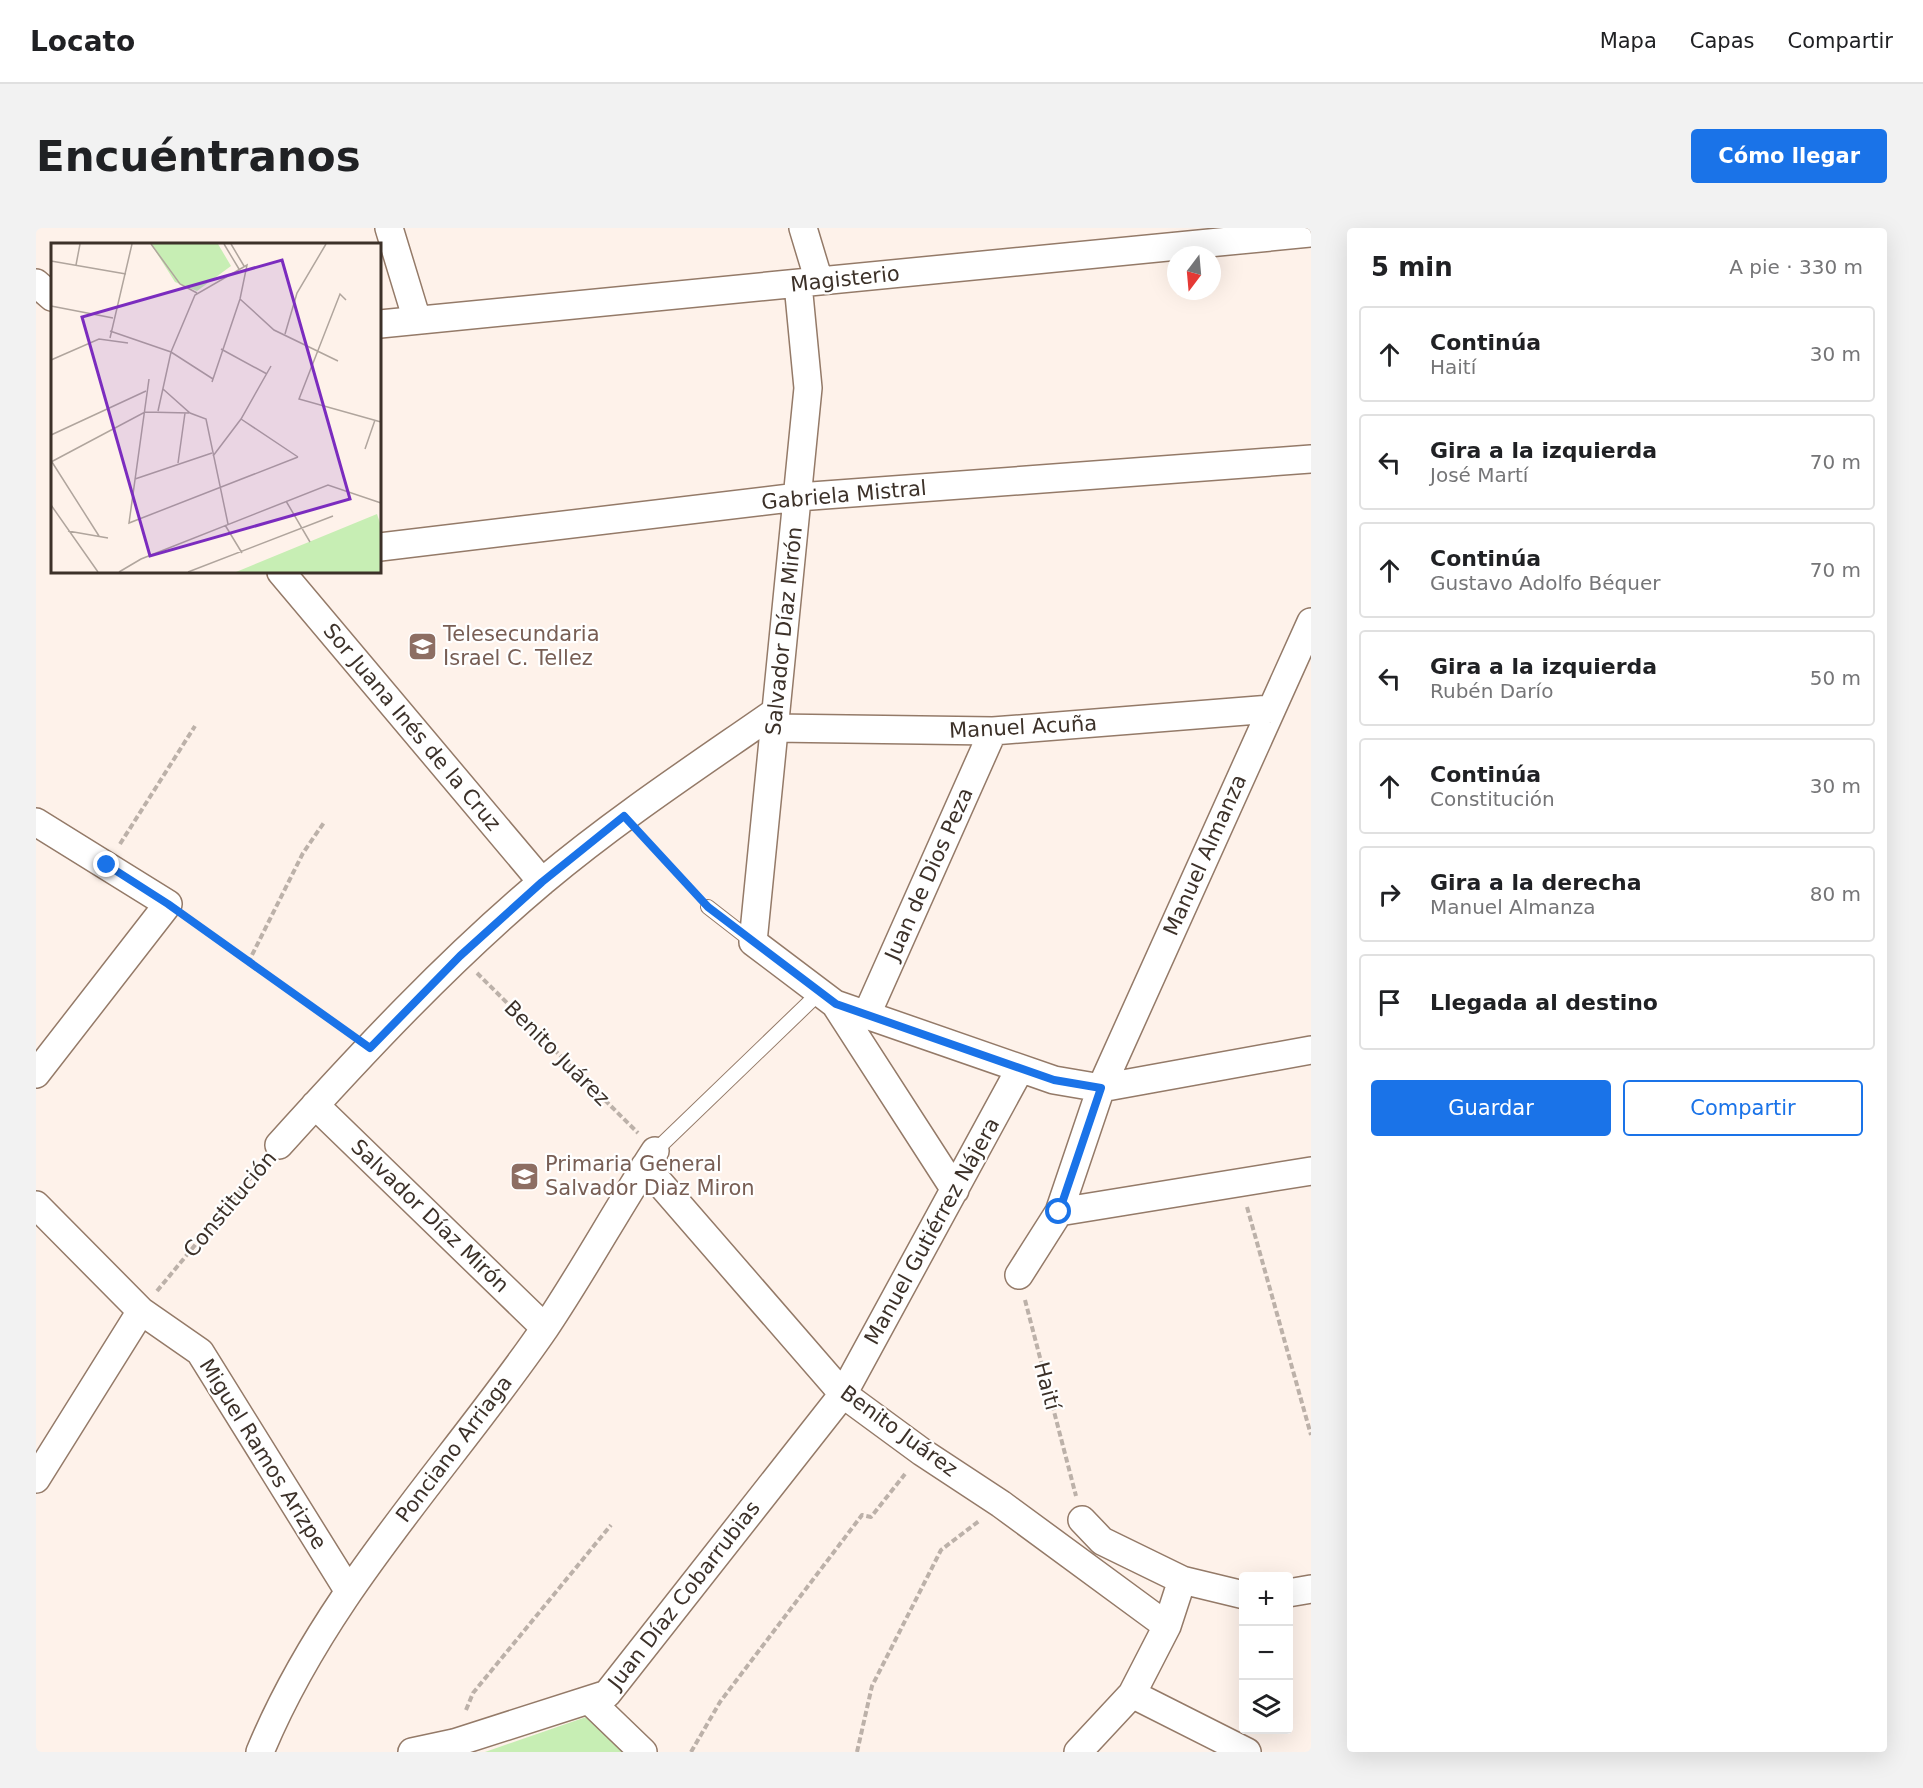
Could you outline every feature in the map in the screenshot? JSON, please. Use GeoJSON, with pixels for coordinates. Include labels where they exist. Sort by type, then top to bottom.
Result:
{"type":"FeatureCollection","features":[{"type":"Feature","properties":{"kind":"street"},"geometry":{"type":"LineString","coordinates":[[389,228],[417,320]]}},
{"type":"Feature","properties":{"kind":"street","name":"Salvador Díaz Mirón"},"geometry":{"type":"LineString","coordinates":[[753,942],[808,388],[808,283],[803,228]]}},
{"type":"Feature","properties":{"kind":"street","name":"Magisterio"},"geometry":{"type":"LineString","coordinates":[[381,324],[1311,233]]}},
{"type":"Feature","properties":{"kind":"street"},"geometry":{"type":"LineString","coordinates":[[36,283],[51,296]]}},
{"type":"Feature","properties":{"kind":"street","name":"Gabriela Mistral"},"geometry":{"type":"LineString","coordinates":[[381,548],[798,497],[1311,459]]}},
{"type":"Feature","properties":{"kind":"street","name":"Sor Juana Inés de la Cruz"},"geometry":{"type":"LineString","coordinates":[[282,573],[542,882]]}},
{"type":"Feature","properties":{"kind":"street","name":"Manuel Almanza"},"geometry":{"type":"LineString","coordinates":[[1101,1088],[1311,622]]}},
{"type":"Feature","properties":{"kind":"street","name":"Manuel Acuña"},"geometry":{"type":"LineString","coordinates":[[774,720],[993,731],[1271,709]]}},
{"type":"Feature","properties":{"kind":"street","name":"Constitución"},"geometry":{"type":"LineString","coordinates":[[279,1145],[460,956],[542,882],[624,816],[774,720]]}},
{"type":"Feature","properties":{"kind":"street","name":"Juan de Dios Peza"},"geometry":{"type":"LineString","coordinates":[[866,1016],[993,731]]}},
{"type":"Feature","properties":{"kind":"street"},"geometry":{"type":"LineString","coordinates":[[36,822],[168,904],[36,1074]]}},
{"type":"Feature","properties":{"kind":"street"},"geometry":{"type":"LineString","coordinates":[[753,942],[827,999],[866,1016],[1054,1080],[1101,1088],[1311,1050]]}},
{"type":"Feature","properties":{"kind":"street"},"geometry":{"type":"LineString","coordinates":[[827,999],[955,1190]]}},
{"type":"Feature","properties":{"kind":"street","name":"Manuel Gutiérrez Nájera"},"geometry":{"type":"LineString","coordinates":[[843,1394],[1020,1069]]}},
{"type":"Feature","properties":{"kind":"street"},"geometry":{"type":"LineString","coordinates":[[1019,1275],[1059,1212],[1101,1088]]}},
{"type":"Feature","properties":{"kind":"street","name":"Salvador Díaz Mirón"},"geometry":{"type":"LineString","coordinates":[[315,1105],[545,1328]]}},
{"type":"Feature","properties":{"kind":"street","name":"Ponciano Arriaga"},"geometry":{"type":"LineString","coordinates":[[260,1752],[299,1667],[348,1590],[545,1328],[650,1158]]}},
{"type":"Feature","properties":{"kind":"street","name":"Benito Juárez"},"geometry":{"type":"LineString","coordinates":[[650,1158],[843,1394],[922,1452],[1001,1504],[1167,1626]]}},
{"type":"Feature","properties":{"kind":"street"},"geometry":{"type":"LineString","coordinates":[[1059,1212],[1311,1171]]}},
{"type":"Feature","properties":{"kind":"street","name":"Miguel Ramos Arizpe"},"geometry":{"type":"LineString","coordinates":[[36,1205],[141,1311],[200,1352],[348,1590]]}},
{"type":"Feature","properties":{"kind":"street"},"geometry":{"type":"LineString","coordinates":[[36,1479],[141,1311]]}},
{"type":"Feature","properties":{"kind":"street","name":"Juan Díaz Cobarrubias"},"geometry":{"type":"LineString","coordinates":[[412,1752],[454,1743],[607,1694],[843,1394]]}},
{"type":"Feature","properties":{"kind":"street"},"geometry":{"type":"LineString","coordinates":[[1082,1520],[1102,1541],[1182,1580],[1239,1594]]}},
{"type":"Feature","properties":{"kind":"street"},"geometry":{"type":"LineString","coordinates":[[1078,1752],[1132,1694],[1167,1626],[1182,1580]]}},
{"type":"Feature","properties":{"kind":"street"},"geometry":{"type":"LineString","coordinates":[[1293,1592],[1311,1589]]}},
{"type":"Feature","properties":{"kind":"street"},"geometry":{"type":"LineString","coordinates":[[1132,1694],[1247,1752]]}},
{"type":"Feature","properties":{"kind":"street"},"geometry":{"type":"LineString","coordinates":[[589,1700],[643,1752]]}},
{"type":"Feature","properties":{"kind":"lane"},"geometry":{"type":"LineString","coordinates":[[708,907],[753,942]]}},
{"type":"Feature","properties":{"kind":"lane"},"geometry":{"type":"LineString","coordinates":[[650,1158],[827,999]]}},
{"type":"Feature","properties":{"kind":"path"},"geometry":{"type":"LineString","coordinates":[[107,865],[195,726]]}},
{"type":"Feature","properties":{"kind":"path"},"geometry":{"type":"LineString","coordinates":[[624,816],[708,907]]}},
{"type":"Feature","properties":{"kind":"path"},"geometry":{"type":"LineString","coordinates":[[248,963],[303,854],[325,822]]}},
{"type":"Feature","properties":{"kind":"path"},"geometry":{"type":"LineString","coordinates":[[168,904],[370,1048]]}},
{"type":"Feature","properties":{"kind":"path","name":"Benito Juárez"},"geometry":{"type":"LineString","coordinates":[[460,956],[650,1158]]}},
{"type":"Feature","properties":{"kind":"path","name":"Constitución"},"geometry":{"type":"LineString","coordinates":[[141,1311],[279,1145]]}},
{"type":"Feature","properties":{"kind":"path"},"geometry":{"type":"LineString","coordinates":[[1240,1183],[1311,1435]]}},
{"type":"Feature","properties":{"kind":"path","name":"Haití"},"geometry":{"type":"LineString","coordinates":[[1019,1275],[1082,1520]]}},
{"type":"Feature","properties":{"kind":"path"},"geometry":{"type":"LineString","coordinates":[[691,1752],[720,1702],[862,1515],[871,1517],[922,1452]]}},
{"type":"Feature","properties":{"kind":"path"},"geometry":{"type":"LineString","coordinates":[[857,1752],[872,1686],[941,1550],[1001,1504]]}},
{"type":"Feature","properties":{"kind":"path"},"geometry":{"type":"LineString","coordinates":[[454,1743],[473,1693],[611,1525]]}},
{"type":"Feature","properties":{"kind":"green space"},"geometry":{"type":"Polygon","coordinates":[[[589,1716],[637,1752],[485,1752],[589,1716]]]}},
{"type":"Feature","properties":{"kind":"place","name":"Telesecundaria Israel C. Tellez"},"geometry":{"type":"Point","coordinates":[422,646]}},
{"type":"Feature","properties":{"kind":"place","name":"Primaria General Salvador Diaz Miron"},"geometry":{"type":"Point","coordinates":[524,1176]}},
{"type":"Feature","properties":{"kind":"route"},"geometry":{"type":"LineString","coordinates":[[107,865],[168,904],[370,1048],[460,956],[542,882],[624,816],[708,907],[836,1004],[1054,1080],[1101,1088],[1059,1212]]}}]}
